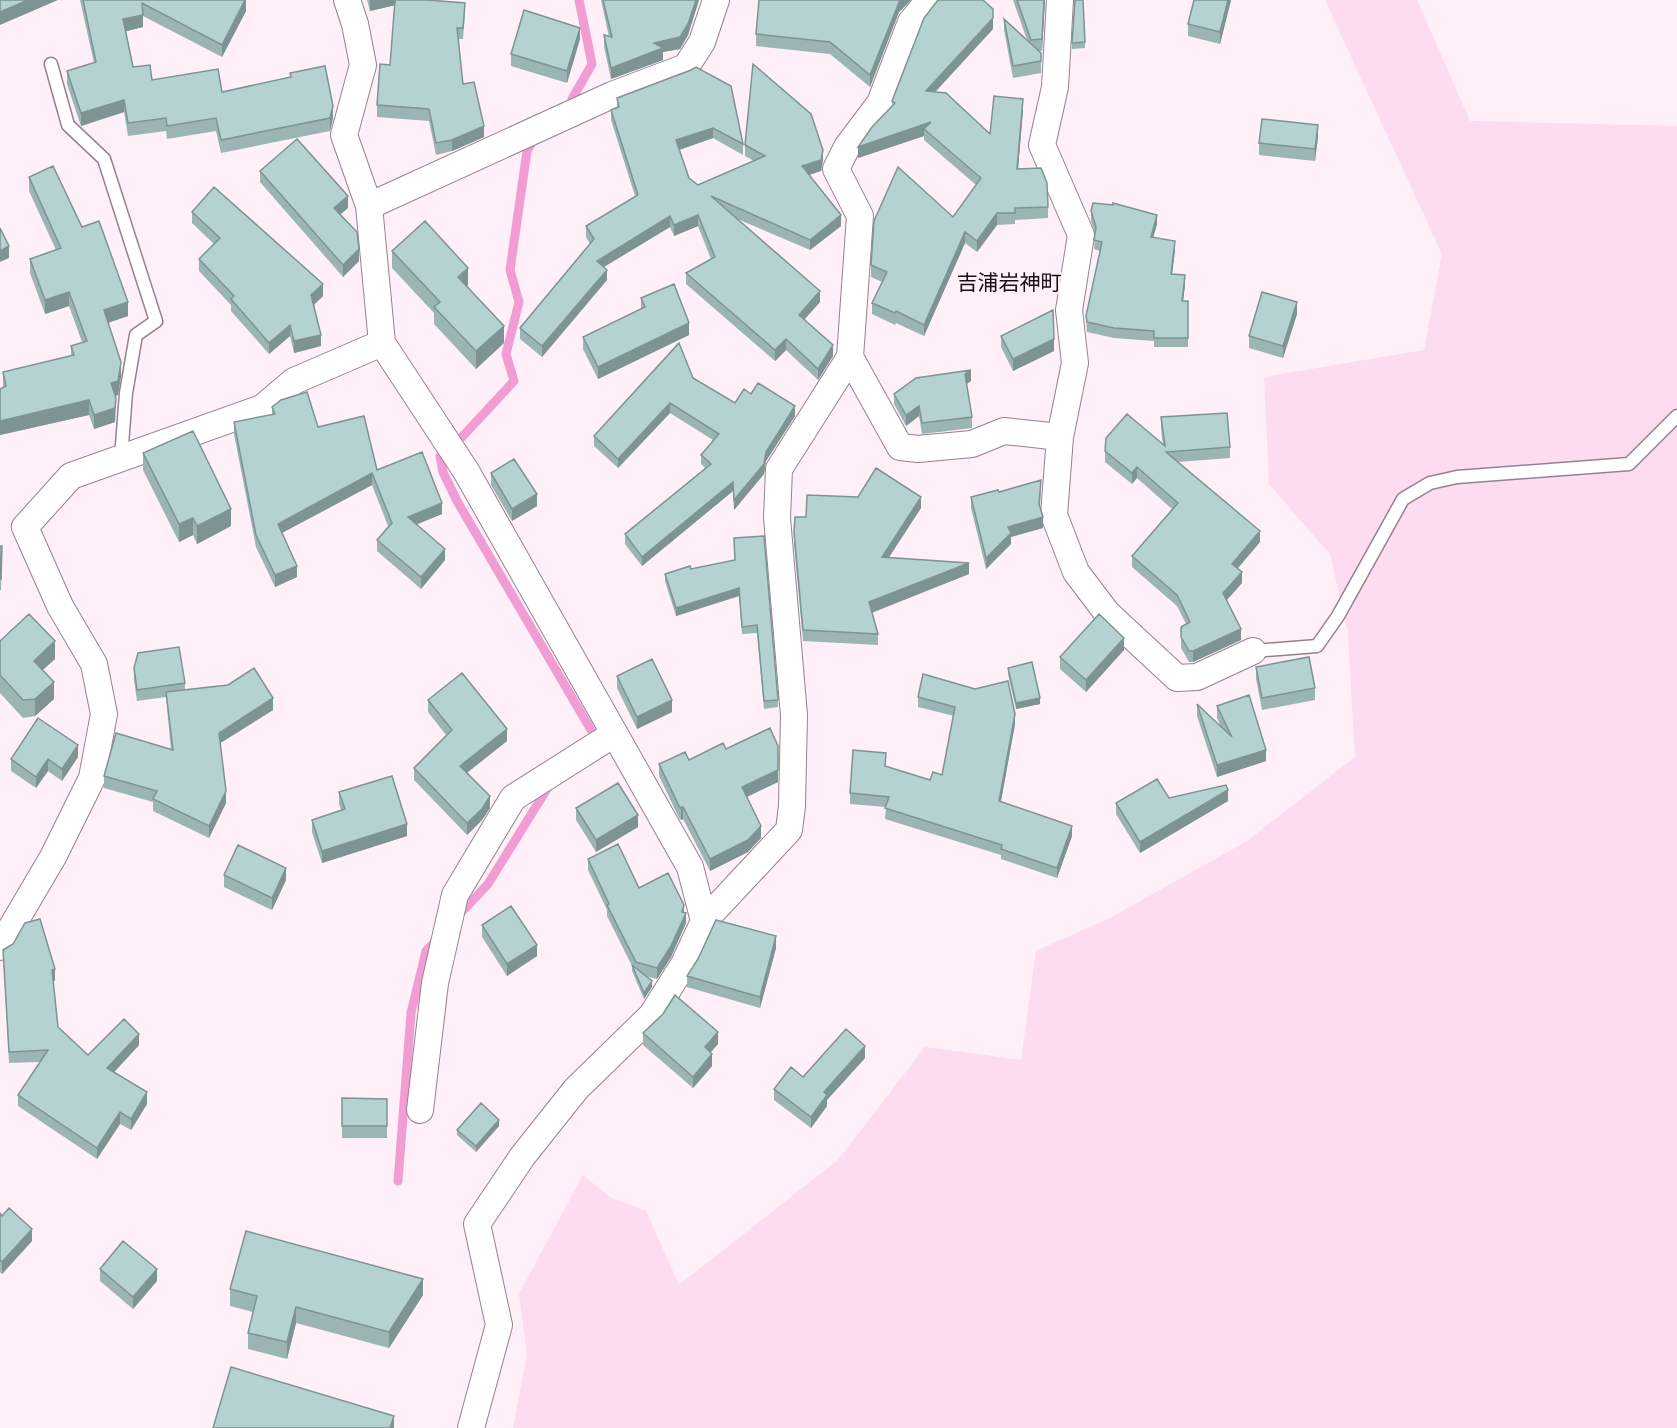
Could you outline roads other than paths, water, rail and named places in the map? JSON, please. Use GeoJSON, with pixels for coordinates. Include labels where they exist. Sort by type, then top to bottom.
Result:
{"type":"FeatureCollection","features":[{"type":"Feature","properties":{"kind":"street"},"geometry":{"type":"LineString","coordinates":[[347,0],[355,24],[363,65],[344,135],[369,206],[382,343],[466,471],[690,867],[704,921]]}},
{"type":"Feature","properties":{"kind":"street"},"geometry":{"type":"LineString","coordinates":[[369,206],[612,95],[686,67],[702,42],[716,0]]}},
{"type":"Feature","properties":{"kind":"street"},"geometry":{"type":"LineString","coordinates":[[471,1428],[499,1325],[477,1224],[522,1157],[576,1089],[652,1015],[684,964],[704,921],[789,830],[792,806],[794,715],[777,518],[779,469],[850,357],[860,216],[836,169],[847,147],[880,103],[911,22],[929,0]]}},
{"type":"Feature","properties":{"kind":"street"},"geometry":{"type":"LineString","coordinates":[[1060,0],[1054,87],[1042,145],[1081,235],[1069,310],[1075,363],[1060,437],[1054,515],[1076,572],[1107,613],[1177,678],[1197,677],[1254,651]]}},
{"type":"Feature","properties":{"kind":"street"},"geometry":{"type":"LineString","coordinates":[[0,947],[53,857],[92,778],[104,714],[94,664],[60,606],[25,527],[71,476],[262,408],[294,381],[382,343]]}},
{"type":"Feature","properties":{"kind":"street"},"geometry":{"type":"LineString","coordinates":[[850,357],[900,447],[918,449],[972,444],[1004,431],[1060,437]]}},
{"type":"Feature","properties":{"kind":"street"},"geometry":{"type":"LineString","coordinates":[[420,1110],[435,983],[455,895],[513,798],[614,734]]}},
{"type":"Feature","properties":{"kind":"lane"},"geometry":{"type":"LineString","coordinates":[[51,64],[68,125],[104,159],[156,321],[136,335],[126,393],[121,458]]}},
{"type":"Feature","properties":{"kind":"lane"},"geometry":{"type":"LineString","coordinates":[[1254,651],[1317,646],[1338,616],[1403,499],[1430,483],[1457,477],[1629,464],[1677,416]]}},
{"type":"Feature","properties":{"kind":"waterway"},"geometry":{"type":"LineString","coordinates":[[572,99],[592,64],[579,0]]}},
{"type":"Feature","properties":{"kind":"waterway"},"geometry":{"type":"LineString","coordinates":[[462,437],[514,381],[506,354],[519,302],[510,270],[527,151],[533,141]]}},
{"type":"Feature","properties":{"kind":"waterway"},"geometry":{"type":"LineString","coordinates":[[440,456],[443,472],[457,501],[591,730]]}},
{"type":"Feature","properties":{"kind":"waterway"},"geometry":{"type":"LineString","coordinates":[[457,917],[488,884],[550,784]]}},
{"type":"Feature","properties":{"kind":"waterway"},"geometry":{"type":"LineString","coordinates":[[398,1181],[411,1013],[426,951],[438,939]]}},
{"type":"Feature","properties":{"kind":"district","name":"吉浦岩神町"},"geometry":{"type":"Point","coordinates":[1009,283]}}]}
